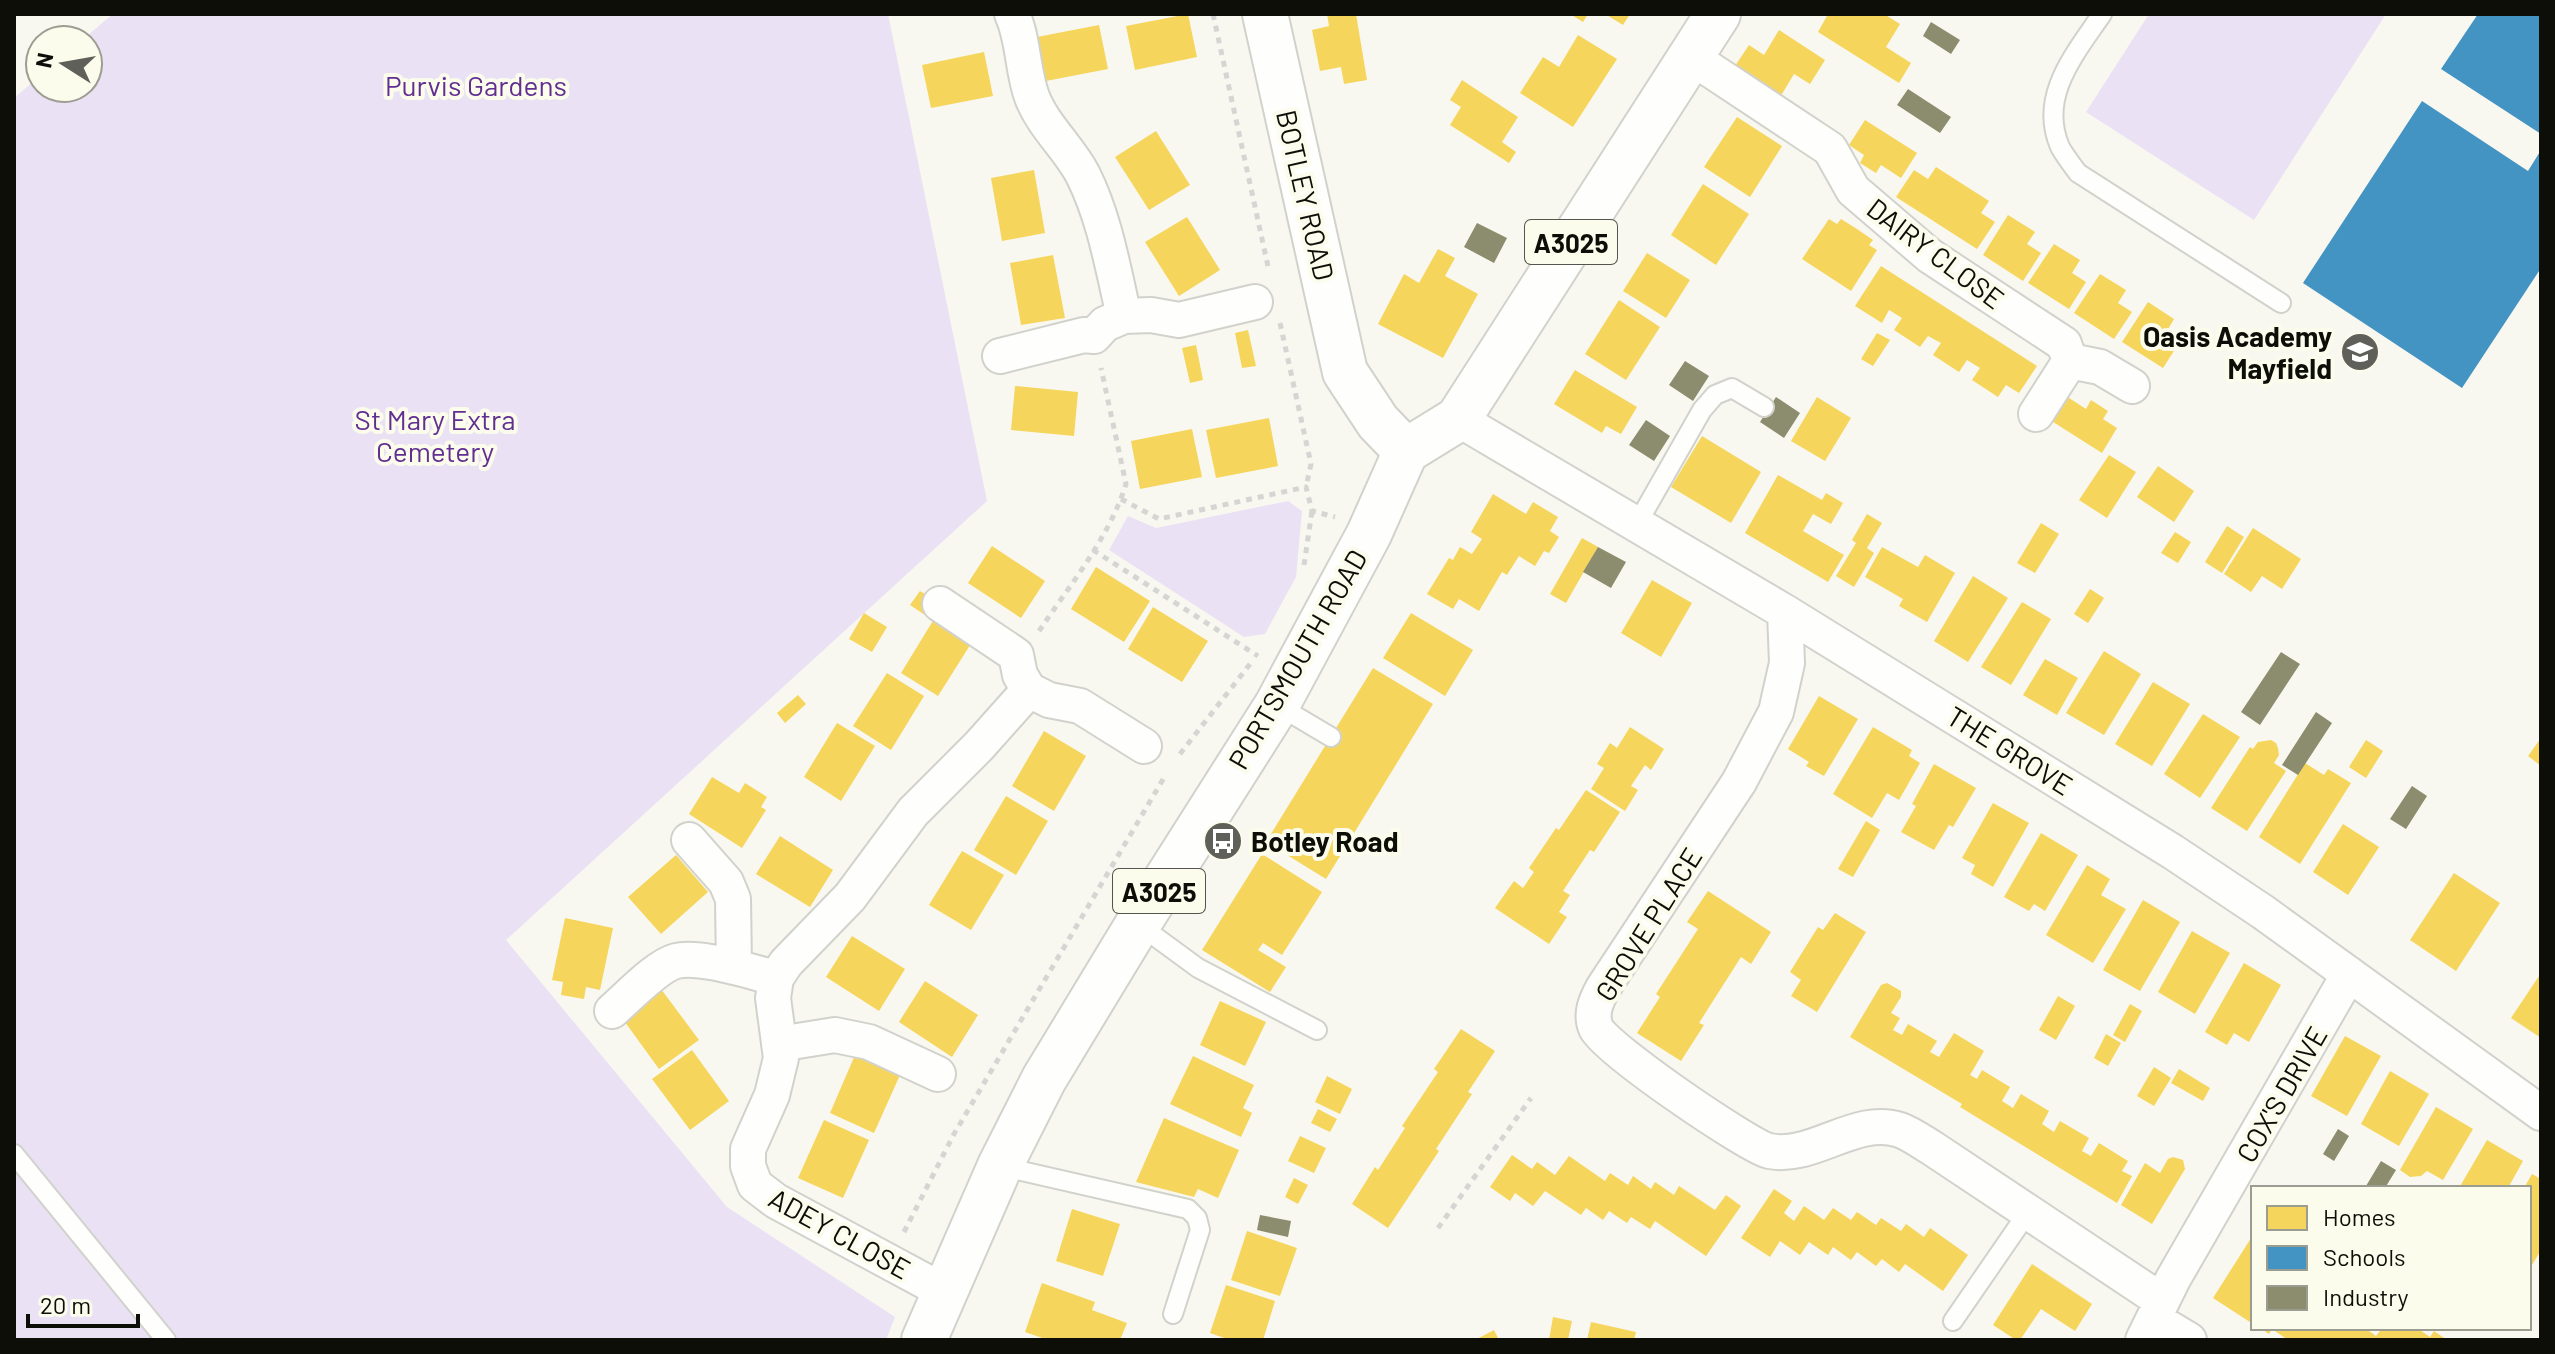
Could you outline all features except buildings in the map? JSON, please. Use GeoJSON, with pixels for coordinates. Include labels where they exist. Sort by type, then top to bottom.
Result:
{"type":"FeatureCollection","features":[{"type":"Feature","properties":{"kind":"main road","name":"BOTLEY ROAD"},"geometry":{"type":"LineString","coordinates":[[1265,14],[1345,372],[1378,422],[1406,451]]}},
{"type":"Feature","properties":{"kind":"main road","name":"A3025"},"geometry":{"type":"LineString","coordinates":[[1406,451],[1458,419],[1718,14]]}},
{"type":"Feature","properties":{"kind":"main road","name":"PORTSMOUTH ROAD"},"geometry":{"type":"LineString","coordinates":[[924,1340],[1000,1166],[1044,1079],[1138,924],[1275,679],[1369,534],[1406,451]]}},
{"type":"Feature","properties":{"kind":"street"},"geometry":{"type":"LineString","coordinates":[[1012,14],[1018,28],[1032,98],[1082,173],[1103,224],[1124,316]]}},
{"type":"Feature","properties":{"kind":"street","name":"DAIRY CLOSE"},"geometry":{"type":"LineString","coordinates":[[1691,57],[1830,149],[1853,190],[1930,256],[2064,344],[2070,361]]}},
{"type":"Feature","properties":{"kind":"street"},"geometry":{"type":"LineString","coordinates":[[1000,356],[1084,335],[1094,336],[1105,324],[1124,316],[1151,315],[1179,320],[1268,297]]}},
{"type":"Feature","properties":{"kind":"street"},"geometry":{"type":"LineString","coordinates":[[2036,414],[2070,361],[2100,367],[2132,386]]}},
{"type":"Feature","properties":{"kind":"street","name":"THE GROVE"},"geometry":{"type":"LineString","coordinates":[[1458,419],[1785,612],[2173,852],[2541,1113]]}},
{"type":"Feature","properties":{"kind":"street"},"geometry":{"type":"LineString","coordinates":[[940,604],[1016,655],[1020,675],[1029,690],[1049,700],[1080,706],[1144,746]]}},
{"type":"Feature","properties":{"kind":"street","name":"GROVE PLACE"},"geometry":{"type":"LineString","coordinates":[[1785,612],[1787,663],[1776,712],[1739,782],[1603,988],[1593,1007],[1596,1030],[1616,1050],[1746,1141],[1769,1151],[1791,1151],[1871,1127],[1899,1130],[1932,1148],[2028,1212],[2153,1320],[2189,1340]]}},
{"type":"Feature","properties":{"kind":"street"},"geometry":{"type":"LineString","coordinates":[[612,1011],[660,969],[674,961],[719,965],[776,978],[786,963],[850,897],[913,812],[1029,690]]}},
{"type":"Feature","properties":{"kind":"street"},"geometry":{"type":"LineString","coordinates":[[689,840],[726,882],[733,899],[719,965]]}},
{"type":"Feature","properties":{"kind":"street","name":"COX'S DRIVE"},"geometry":{"type":"LineString","coordinates":[[2153,1320],[2349,974]]}},
{"type":"Feature","properties":{"kind":"street","name":"ADEY CLOSE"},"geometry":{"type":"LineString","coordinates":[[776,978],[773,998],[781,1058],[772,1095],[748,1149],[748,1166],[755,1185],[776,1201],[945,1292]]}},
{"type":"Feature","properties":{"kind":"street"},"geometry":{"type":"LineString","coordinates":[[779,1044],[835,1035],[869,1042],[938,1074]]}},
{"type":"Feature","properties":{"kind":"lane"},"geometry":{"type":"LineString","coordinates":[[2102,14],[2065,70],[2054,95],[2053,120],[2061,148],[2078,173],[2281,303]]}},
{"type":"Feature","properties":{"kind":"lane"},"geometry":{"type":"LineString","coordinates":[[1637,524],[1702,410],[1715,395],[1732,388],[1764,407]]}},
{"type":"Feature","properties":{"kind":"lane"},"geometry":{"type":"LineString","coordinates":[[1275,679],[1331,737]]}},
{"type":"Feature","properties":{"kind":"lane"},"geometry":{"type":"LineString","coordinates":[[1138,924],[1198,968],[1317,1030]]}},
{"type":"Feature","properties":{"kind":"lane"},"geometry":{"type":"LineString","coordinates":[[14,1154],[166,1340]]}},
{"type":"Feature","properties":{"kind":"lane"},"geometry":{"type":"LineString","coordinates":[[1000,1166],[1188,1209],[1197,1218],[1200,1230],[1173,1314]]}},
{"type":"Feature","properties":{"kind":"lane"},"geometry":{"type":"LineString","coordinates":[[1953,1321],[2028,1212]]}},
{"type":"Feature","properties":{"kind":"path"},"geometry":{"type":"LineString","coordinates":[[1213,14],[1268,297],[1311,464],[1306,487],[1312,511],[1301,579]]}},
{"type":"Feature","properties":{"kind":"path"},"geometry":{"type":"LineString","coordinates":[[1016,655],[1038,631],[1093,550],[1126,484],[1094,336]]}},
{"type":"Feature","properties":{"kind":"path"},"geometry":{"type":"LineString","coordinates":[[1121,499],[1159,519],[1306,487]]}},
{"type":"Feature","properties":{"kind":"path"},"geometry":{"type":"LineString","coordinates":[[1312,511],[1341,519],[1369,534]]}},
{"type":"Feature","properties":{"kind":"path"},"geometry":{"type":"LineString","coordinates":[[1093,550],[1275,679]]}},
{"type":"Feature","properties":{"kind":"path"},"geometry":{"type":"LineString","coordinates":[[1265,644],[1275,679]]}},
{"type":"Feature","properties":{"kind":"path"},"geometry":{"type":"LineString","coordinates":[[890,1260],[954,1134],[1172,764],[1275,679]]}},
{"type":"Feature","properties":{"kind":"path"},"geometry":{"type":"LineString","coordinates":[[1438,1228],[1531,1098]]}},
{"type":"Feature","properties":{"kind":"green space","name":"St Mary Extra Cemetery"},"geometry":{"type":"Polygon","coordinates":[[[113,14],[888,14],[987,501],[506,940],[727,1207],[895,1317],[886,1340],[14,1340],[14,98],[24,90],[24,104],[104,104],[104,24],[101,24],[113,14]]]}},
{"type":"Feature","properties":{"kind":"green space"},"geometry":{"type":"Polygon","coordinates":[[[2149,14],[2386,14],[2254,220],[2086,112],[2149,14]]]}},
{"type":"Feature","properties":{"kind":"green space"},"geometry":{"type":"Polygon","coordinates":[[[1288,501],[1302,511],[1296,577],[1265,634],[1244,637],[1109,550],[1128,516],[1156,528],[1288,501]]]}},
{"type":"Feature","properties":{"kind":"place","name":"Oasis Academy Mayfield"},"geometry":{"type":"Point","coordinates":[2360,352]}},
{"type":"Feature","properties":{"kind":"place","name":"Botley Road"},"geometry":{"type":"Point","coordinates":[1223,841]}},
{"type":"Feature","properties":{"kind":"park label","name":"Purvis Gardens"},"geometry":{"type":"Point","coordinates":[476,85]}}]}
